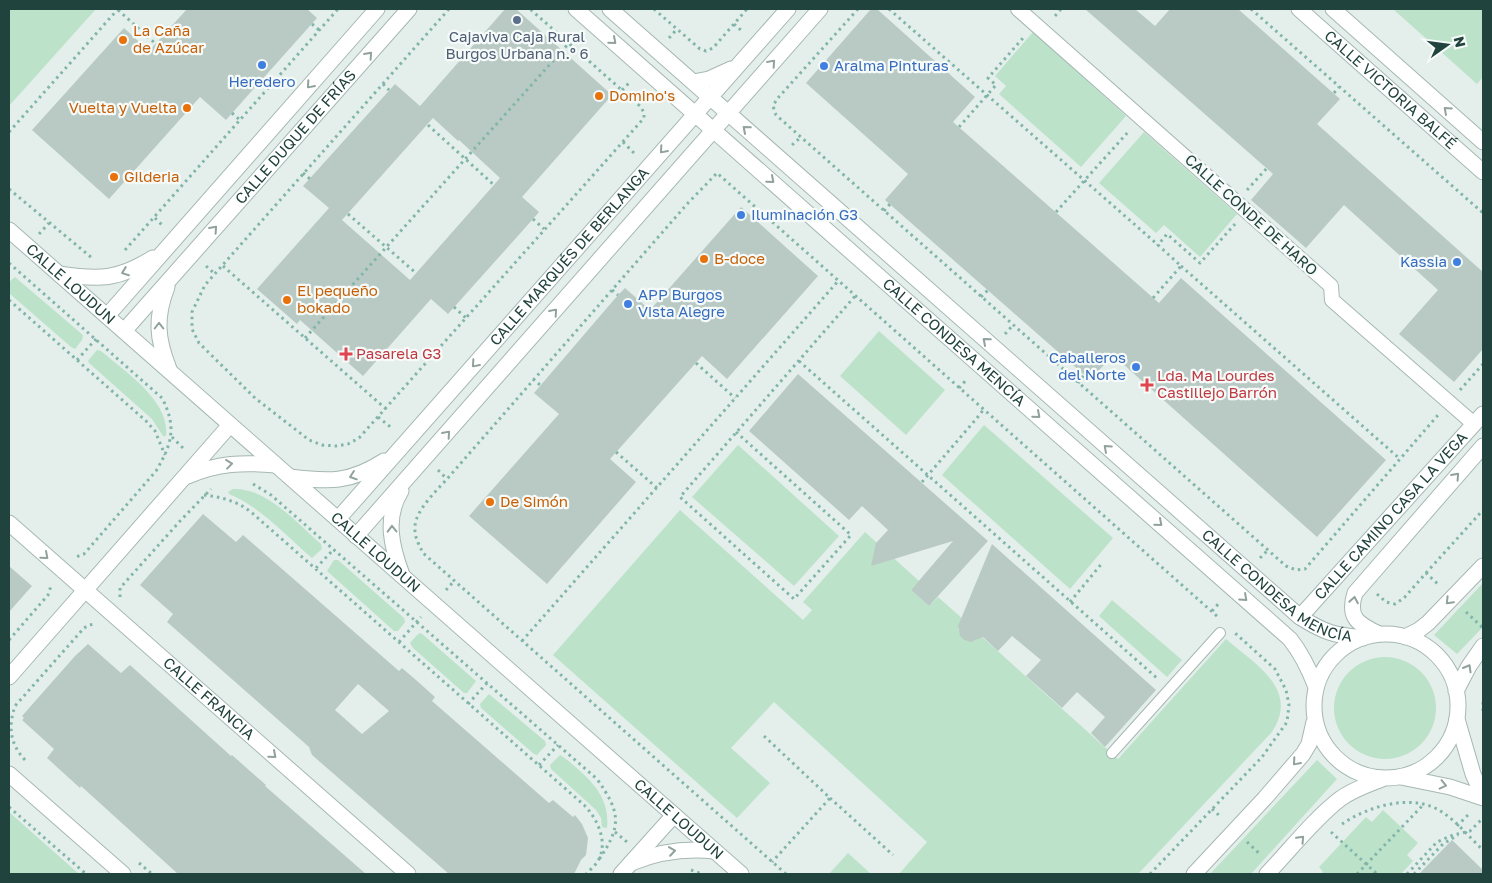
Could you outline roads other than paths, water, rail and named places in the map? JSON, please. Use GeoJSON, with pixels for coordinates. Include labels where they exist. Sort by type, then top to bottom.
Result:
{"type":"FeatureCollection","features":[{"type":"Feature","properties":{"kind":"street","name":"CALLE DUQUE DE FRÍAS"},"geometry":{"type":"LineString","coordinates":[[107,316],[377,9]]}},
{"type":"Feature","properties":{"kind":"street","name":"CALLE DUQUE DE FRÍAS"},"geometry":{"type":"LineString","coordinates":[[124,331],[409,9]]}},
{"type":"Feature","properties":{"kind":"street","name":"CALLE CONDESA MENCÍA"},"geometry":{"type":"LineString","coordinates":[[576,9],[1290,639],[1301,653],[1316,687]]}},
{"type":"Feature","properties":{"kind":"street","name":"CALLE CONDESA MENCÍA"},"geometry":{"type":"LineString","coordinates":[[610,9],[1300,617],[1320,630],[1337,635],[1364,638]]}},
{"type":"Feature","properties":{"kind":"street","name":"CALLE MARQUÉS DE BERLANGA"},"geometry":{"type":"LineString","coordinates":[[338,519],[788,9]]}},
{"type":"Feature","properties":{"kind":"street","name":"CALLE MARQUÉS DE BERLANGA"},"geometry":{"type":"LineString","coordinates":[[356,536],[820,9]]}},
{"type":"Feature","properties":{"kind":"street","name":"CALLE CONDE DE HARO"},"geometry":{"type":"LineString","coordinates":[[1018,9],[1331,286],[1332,300],[1449,403],[1479,419]]}},
{"type":"Feature","properties":{"kind":"street","name":"CALLE VICTORIA BALFÉ"},"geometry":{"type":"LineString","coordinates":[[1298,9],[1483,172]]}},
{"type":"Feature","properties":{"kind":"street","name":"CALLE VICTORIA BALFÉ"},"geometry":{"type":"LineString","coordinates":[[1333,9],[1483,142]]}},
{"type":"Feature","properties":{"kind":"street","name":"CALLE MARQUÉS DE BERLANGA"},"geometry":{"type":"LineString","coordinates":[[694,82],[709,80],[719,76],[743,61]]}},
{"type":"Feature","properties":{"kind":"street"},"geometry":{"type":"LineString","coordinates":[[693,154],[704,148],[714,146],[734,148]]}},
{"type":"Feature","properties":{"kind":"street","name":"CALLE LOUDUN"},"geometry":{"type":"LineString","coordinates":[[9,230],[741,874]]}},
{"type":"Feature","properties":{"kind":"street","name":"CALLE DUQUE DE FRÍAS"},"geometry":{"type":"LineString","coordinates":[[58,274],[87,278],[108,278],[126,273],[140,266],[167,248]]}},
{"type":"Feature","properties":{"kind":"street","name":"CALLE DUQUE DE FRÍAS"},"geometry":{"type":"LineString","coordinates":[[171,373],[159,339],[158,321],[167,288],[182,265]]}},
{"type":"Feature","properties":{"kind":"street","name":"CALLE CAMINO CASA LA VEGA"},"geometry":{"type":"LineString","coordinates":[[1300,617],[1479,419]]}},
{"type":"Feature","properties":{"kind":"street"},"geometry":{"type":"LineString","coordinates":[[9,677],[230,425]]}},
{"type":"Feature","properties":{"kind":"street","name":"CALLE CAMINO CASA LA VEGA"},"geometry":{"type":"LineString","coordinates":[[1379,634],[1362,626],[1354,619],[1352,601],[1355,593],[1483,446]]}},
{"type":"Feature","properties":{"kind":"street","name":"CALLE MARQUÉS DE BERLANGA"},"geometry":{"type":"LineString","coordinates":[[290,478],[331,481],[347,478],[373,467],[396,453]]}},
{"type":"Feature","properties":{"kind":"street"},"geometry":{"type":"LineString","coordinates":[[184,478],[201,470],[227,464],[276,465]]}},
{"type":"Feature","properties":{"kind":"street","name":"CALLE MARQUÉS DE BERLANGA"},"geometry":{"type":"LineString","coordinates":[[402,576],[394,553],[390,528],[396,498],[414,470]]}},
{"type":"Feature","properties":{"kind":"street","name":"CALLE FRANCIA"},"geometry":{"type":"LineString","coordinates":[[9,523],[408,874]]}},
{"type":"Feature","properties":{"kind":"street"},"geometry":{"type":"LineString","coordinates":[[1405,637],[1428,623],[1483,566]]}},
{"type":"Feature","properties":{"kind":"street"},"geometry":{"type":"LineString","coordinates":[[1383,779],[1362,775],[1340,762],[1325,746],[1318,732],[1314,702],[1316,687],[1329,662],[1338,652],[1349,644],[1379,634],[1405,637],[1419,642],[1431,650],[1446,666],[1456,691],[1457,719],[1483,797]]}},
{"type":"Feature","properties":{"kind":"street"},"geometry":{"type":"LineString","coordinates":[[1456,691],[1469,666],[1483,646]]}},
{"type":"Feature","properties":{"kind":"street"},"geometry":{"type":"LineString","coordinates":[[1194,874],[1303,754],[1309,744],[1315,718]]}},
{"type":"Feature","properties":{"kind":"street"},"geometry":{"type":"LineString","coordinates":[[1267,874],[1327,811],[1341,799],[1356,789],[1383,779],[1401,777],[1422,769],[1435,759],[1446,747],[1453,734],[1457,719]]}},
{"type":"Feature","properties":{"kind":"street"},"geometry":{"type":"LineString","coordinates":[[9,774],[123,874]]}},
{"type":"Feature","properties":{"kind":"street"},"geometry":{"type":"LineString","coordinates":[[1401,777],[1450,787],[1483,797]]}},
{"type":"Feature","properties":{"kind":"street"},"geometry":{"type":"LineString","coordinates":[[626,869],[674,815]]}},
{"type":"Feature","properties":{"kind":"street"},"geometry":{"type":"LineString","coordinates":[[626,869],[652,855],[694,849],[714,851]]}},
{"type":"Feature","properties":{"kind":"lane"},"geometry":{"type":"LineString","coordinates":[[1112,753],[1220,633]]}},
{"type":"Feature","properties":{"kind":"place","name":"Cajaviva Caja Rural Burgos Urbana n.º 6"},"geometry":{"type":"Point","coordinates":[517,20]}},
{"type":"Feature","properties":{"kind":"place","name":"La Caña de Azúcar"},"geometry":{"type":"Point","coordinates":[123,40]}},
{"type":"Feature","properties":{"kind":"place","name":"Heredero"},"geometry":{"type":"Point","coordinates":[262,65]}},
{"type":"Feature","properties":{"kind":"place","name":"Aralma Pinturas"},"geometry":{"type":"Point","coordinates":[824,66]}},
{"type":"Feature","properties":{"kind":"place","name":"Domino's"},"geometry":{"type":"Point","coordinates":[599,96]}},
{"type":"Feature","properties":{"kind":"place","name":"Vuelta y Vuelta"},"geometry":{"type":"Point","coordinates":[187,108]}},
{"type":"Feature","properties":{"kind":"place","name":"Gilderia"},"geometry":{"type":"Point","coordinates":[114,177]}},
{"type":"Feature","properties":{"kind":"place","name":"Iluminación G3"},"geometry":{"type":"Point","coordinates":[741,215]}},
{"type":"Feature","properties":{"kind":"place","name":"B-doce"},"geometry":{"type":"Point","coordinates":[704,259]}},
{"type":"Feature","properties":{"kind":"place","name":"Kassia"},"geometry":{"type":"Point","coordinates":[1457,262]}},
{"type":"Feature","properties":{"kind":"place","name":"El pequeño bokado"},"geometry":{"type":"Point","coordinates":[287,300]}},
{"type":"Feature","properties":{"kind":"place","name":"APP Burgos Vista Alegre"},"geometry":{"type":"Point","coordinates":[628,304]}},
{"type":"Feature","properties":{"kind":"place","name":"Pasarela G3"},"geometry":{"type":"Point","coordinates":[346,354]}},
{"type":"Feature","properties":{"kind":"place","name":"Caballeros del Norte"},"geometry":{"type":"Point","coordinates":[1136,367]}},
{"type":"Feature","properties":{"kind":"place","name":"Lda. Mª Lourdes Castillejo Barrón"},"geometry":{"type":"Point","coordinates":[1147,385]}},
{"type":"Feature","properties":{"kind":"place","name":"De Simón"},"geometry":{"type":"Point","coordinates":[490,502]}}]}
